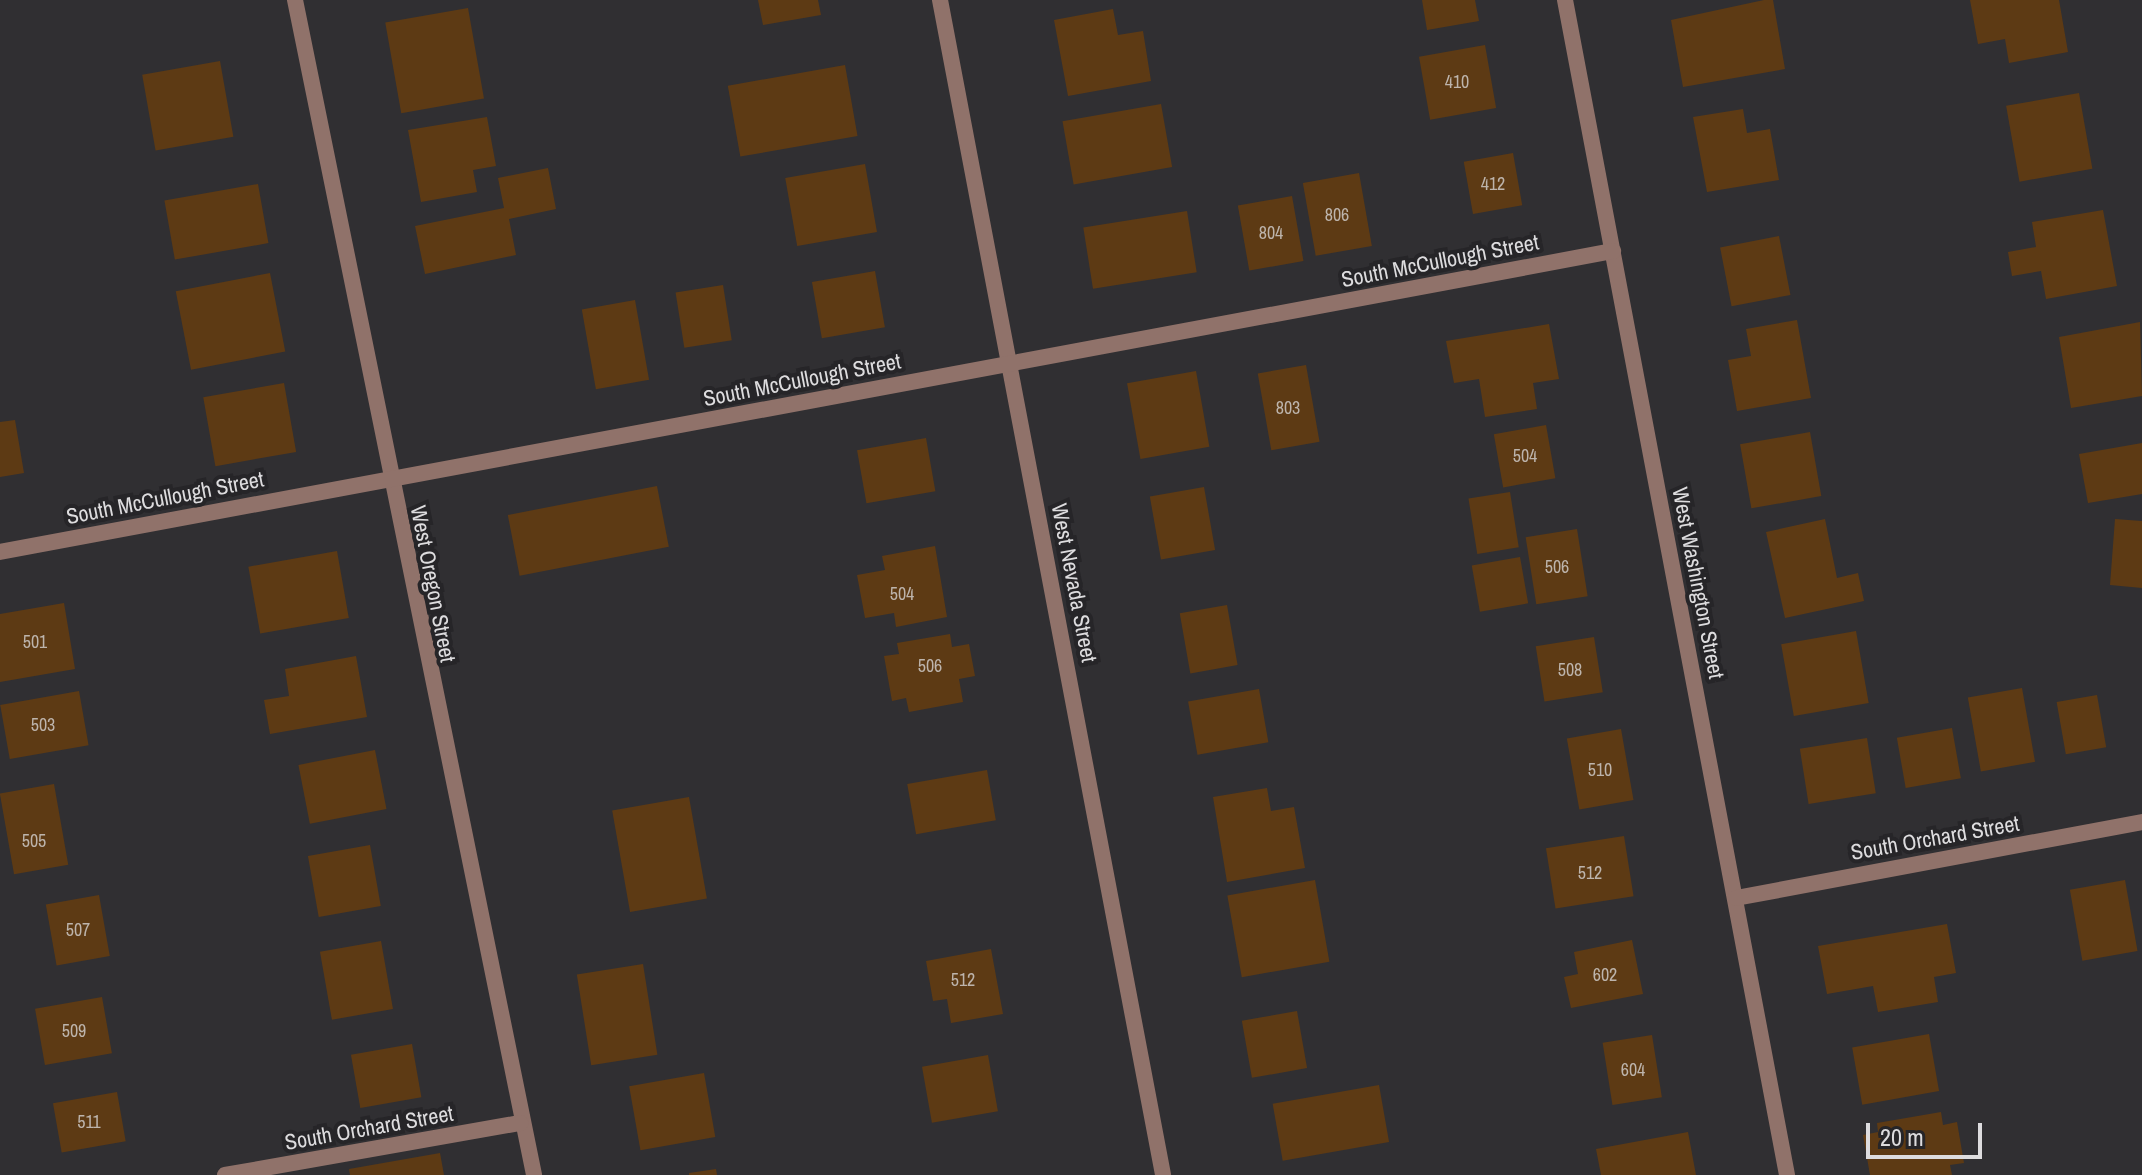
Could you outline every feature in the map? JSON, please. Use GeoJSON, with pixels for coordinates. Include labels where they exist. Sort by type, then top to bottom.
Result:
{"type":"FeatureCollection","features":[{"type":"Feature","properties":{"kind":"street","name":"West Oregon Street"},"geometry":{"type":"LineString","coordinates":[[295,0],[520,1123],[534,1175]]}},
{"type":"Feature","properties":{"kind":"street","name":"West Nevada Street"},"geometry":{"type":"LineString","coordinates":[[940,0],[1163,1175]]}},
{"type":"Feature","properties":{"kind":"street","name":"West Washington Street"},"geometry":{"type":"LineString","coordinates":[[1565,0],[1787,1175]]}},
{"type":"Feature","properties":{"kind":"street","name":"South McCullough Street"},"geometry":{"type":"LineString","coordinates":[[0,552],[1613,251]]}},
{"type":"Feature","properties":{"kind":"street","name":"South Orchard Street"},"geometry":{"type":"LineString","coordinates":[[1736,898],[2142,822]]}},
{"type":"Feature","properties":{"kind":"street","name":"South Orchard Street"},"geometry":{"type":"LineString","coordinates":[[225,1175],[520,1123]]}},
{"type":"Feature","properties":{"kind":"building"},"geometry":{"type":"Polygon","coordinates":[[[758,0],[818,0],[821,15],[763,25],[758,0]]]}},
{"type":"Feature","properties":{"kind":"building"},"geometry":{"type":"Polygon","coordinates":[[[1422,0],[1475,0],[1479,21],[1427,30],[1422,0]]]}},
{"type":"Feature","properties":{"kind":"building"},"geometry":{"type":"Polygon","coordinates":[[[1773,0],[1785,69],[1683,87],[1671,20],[1773,0]]]}},
{"type":"Feature","properties":{"kind":"building"},"geometry":{"type":"Polygon","coordinates":[[[1970,0],[2059,0],[2068,52],[2009,63],[2005,39],[1978,44],[1970,0]]]}},
{"type":"Feature","properties":{"kind":"building"},"geometry":{"type":"Polygon","coordinates":[[[468,8],[484,99],[401,113],[385,23],[468,8]]]}},
{"type":"Feature","properties":{"kind":"building"},"geometry":{"type":"Polygon","coordinates":[[[1113,9],[1118,35],[1143,31],[1151,81],[1068,96],[1054,20],[1113,9]]]}},
{"type":"Feature","properties":{"kind":"building"},"geometry":{"type":"Polygon","coordinates":[[[1485,45],[1496,108],[1430,120],[1419,57],[1485,45]]]}},
{"type":"Feature","properties":{"kind":"building"},"geometry":{"type":"Polygon","coordinates":[[[220,61],[233,137],[156,151],[142,75],[220,61]]]}},
{"type":"Feature","properties":{"kind":"building"},"geometry":{"type":"Polygon","coordinates":[[[845,65],[858,136],[740,157],[728,86],[845,65]]]}},
{"type":"Feature","properties":{"kind":"building"},"geometry":{"type":"Polygon","coordinates":[[[2079,93],[2092,169],[2019,182],[2006,106],[2079,93]]]}},
{"type":"Feature","properties":{"kind":"building"},"geometry":{"type":"Polygon","coordinates":[[[1161,104],[1172,167],[1074,184],[1063,121],[1161,104]]]}},
{"type":"Feature","properties":{"kind":"building"},"geometry":{"type":"Polygon","coordinates":[[[1743,109],[1747,133],[1770,129],[1779,180],[1707,192],[1693,117],[1743,109]]]}},
{"type":"Feature","properties":{"kind":"building"},"geometry":{"type":"Polygon","coordinates":[[[487,117],[496,166],[473,170],[477,192],[421,202],[408,130],[487,117]]]}},
{"type":"Feature","properties":{"kind":"building"},"geometry":{"type":"Polygon","coordinates":[[[1513,153],[1522,205],[1473,214],[1464,162],[1513,153]]]}},
{"type":"Feature","properties":{"kind":"building"},"geometry":{"type":"Polygon","coordinates":[[[865,164],[877,232],[797,246],[785,178],[865,164]]]}},
{"type":"Feature","properties":{"kind":"building"},"geometry":{"type":"Polygon","coordinates":[[[548,168],[556,209],[509,219],[516,255],[425,274],[415,226],[504,208],[498,178],[548,168]]]}},
{"type":"Feature","properties":{"kind":"building"},"geometry":{"type":"Polygon","coordinates":[[[1359,173],[1372,246],[1316,256],[1303,183],[1359,173]]]}},
{"type":"Feature","properties":{"kind":"building"},"geometry":{"type":"Polygon","coordinates":[[[258,184],[268,243],[175,260],[164,200],[258,184]]]}},
{"type":"Feature","properties":{"kind":"building"},"geometry":{"type":"Polygon","coordinates":[[[1292,196],[1303,261],[1249,271],[1238,206],[1292,196]]]}},
{"type":"Feature","properties":{"kind":"building"},"geometry":{"type":"Polygon","coordinates":[[[2103,210],[2117,286],[2046,299],[2041,271],[2012,276],[2008,252],[2036,247],[2032,222],[2103,210]]]}},
{"type":"Feature","properties":{"kind":"building"},"geometry":{"type":"Polygon","coordinates":[[[1187,211],[1197,272],[1093,289],[1083,227],[1187,211]]]}},
{"type":"Feature","properties":{"kind":"building"},"geometry":{"type":"Polygon","coordinates":[[[1779,236],[1790,295],[1732,306],[1720,247],[1779,236]]]}},
{"type":"Feature","properties":{"kind":"building"},"geometry":{"type":"Polygon","coordinates":[[[875,271],[885,327],[822,338],[812,282],[875,271]]]}},
{"type":"Feature","properties":{"kind":"building"},"geometry":{"type":"Polygon","coordinates":[[[270,273],[285,352],[191,370],[176,291],[270,273]]]}},
{"type":"Feature","properties":{"kind":"building"},"geometry":{"type":"Polygon","coordinates":[[[723,285],[732,340],[684,348],[676,293],[723,285]]]}},
{"type":"Feature","properties":{"kind":"building"},"geometry":{"type":"Polygon","coordinates":[[[635,300],[649,380],[596,389],[582,309],[635,300]]]}},
{"type":"Feature","properties":{"kind":"building"},"geometry":{"type":"Polygon","coordinates":[[[1797,320],[1811,398],[1737,411],[1728,360],[1751,356],[1746,329],[1797,320]]]}},
{"type":"Feature","properties":{"kind":"building"},"geometry":{"type":"Polygon","coordinates":[[[2140,322],[2142,396],[2071,408],[2059,337],[2140,322]]]}},
{"type":"Feature","properties":{"kind":"building"},"geometry":{"type":"Polygon","coordinates":[[[1549,324],[1559,379],[1533,383],[1537,409],[1485,417],[1479,379],[1454,383],[1446,341],[1549,324]]]}},
{"type":"Feature","properties":{"kind":"building"},"geometry":{"type":"Polygon","coordinates":[[[1306,365],[1320,442],[1271,450],[1258,374],[1306,365]]]}},
{"type":"Feature","properties":{"kind":"building"},"geometry":{"type":"Polygon","coordinates":[[[1196,371],[1209,447],[1140,459],[1127,383],[1196,371]]]}},
{"type":"Feature","properties":{"kind":"building"},"geometry":{"type":"Polygon","coordinates":[[[284,383],[296,452],[215,466],[203,397],[284,383]]]}},
{"type":"Feature","properties":{"kind":"building"},"geometry":{"type":"Polygon","coordinates":[[[15,420],[24,473],[0,477],[0,422],[15,420]]]}},
{"type":"Feature","properties":{"kind":"building"},"geometry":{"type":"Polygon","coordinates":[[[1546,425],[1555,478],[1503,487],[1494,434],[1546,425]]]}},
{"type":"Feature","properties":{"kind":"building"},"geometry":{"type":"Polygon","coordinates":[[[1810,432],[1821,496],[1751,508],[1740,444],[1810,432]]]}},
{"type":"Feature","properties":{"kind":"building"},"geometry":{"type":"Polygon","coordinates":[[[926,438],[935,491],[866,503],[857,450],[926,438]]]}},
{"type":"Feature","properties":{"kind":"building"},"geometry":{"type":"Polygon","coordinates":[[[2142,443],[2142,494],[2088,503],[2079,454],[2142,443]]]}},
{"type":"Feature","properties":{"kind":"building"},"geometry":{"type":"Polygon","coordinates":[[[657,486],[669,547],[520,576],[508,515],[657,486]]]}},
{"type":"Feature","properties":{"kind":"building"},"geometry":{"type":"Polygon","coordinates":[[[1204,487],[1215,550],[1161,560],[1150,497],[1204,487]]]}},
{"type":"Feature","properties":{"kind":"building"},"geometry":{"type":"Polygon","coordinates":[[[1510,492],[1519,547],[1477,554],[1469,499],[1510,492]]]}},
{"type":"Feature","properties":{"kind":"building"},"geometry":{"type":"Polygon","coordinates":[[[1825,519],[1837,578],[1858,573],[1864,601],[1785,618],[1766,532],[1825,519]]]}},
{"type":"Feature","properties":{"kind":"building"},"geometry":{"type":"Polygon","coordinates":[[[2115,519],[2142,521],[2142,588],[2110,585],[2115,519]]]}},
{"type":"Feature","properties":{"kind":"building"},"geometry":{"type":"Polygon","coordinates":[[[1577,529],[1588,596],[1536,604],[1526,537],[1577,529]]]}},
{"type":"Feature","properties":{"kind":"building"},"geometry":{"type":"Polygon","coordinates":[[[935,546],[947,617],[896,627],[894,613],[865,618],[857,575],[885,570],[882,556],[935,546]]]}},
{"type":"Feature","properties":{"kind":"building"},"geometry":{"type":"Polygon","coordinates":[[[337,551],[349,618],[260,634],[248,567],[337,551]]]}},
{"type":"Feature","properties":{"kind":"building"},"geometry":{"type":"Polygon","coordinates":[[[1520,557],[1528,603],[1480,612],[1472,566],[1520,557]]]}},
{"type":"Feature","properties":{"kind":"building"},"geometry":{"type":"Polygon","coordinates":[[[64,603],[75,669],[0,682],[0,614],[64,603]]]}},
{"type":"Feature","properties":{"kind":"building"},"geometry":{"type":"Polygon","coordinates":[[[1227,605],[1238,665],[1190,673],[1180,613],[1227,605]]]}},
{"type":"Feature","properties":{"kind":"building"},"geometry":{"type":"Polygon","coordinates":[[[1856,631],[1869,703],[1794,716],[1781,644],[1856,631]]]}},
{"type":"Feature","properties":{"kind":"building"},"geometry":{"type":"Polygon","coordinates":[[[950,634],[952,647],[969,644],[975,676],[959,679],[963,702],[909,712],[906,698],[892,701],[884,656],[899,654],[897,643],[950,634]]]}},
{"type":"Feature","properties":{"kind":"building"},"geometry":{"type":"Polygon","coordinates":[[[1594,637],[1603,692],[1544,702],[1536,646],[1594,637]]]}},
{"type":"Feature","properties":{"kind":"building"},"geometry":{"type":"Polygon","coordinates":[[[356,656],[367,717],[270,734],[264,700],[289,696],[285,669],[356,656]]]}},
{"type":"Feature","properties":{"kind":"building"},"geometry":{"type":"Polygon","coordinates":[[[2022,688],[2035,762],[1981,771],[1968,698],[2022,688]]]}},
{"type":"Feature","properties":{"kind":"building"},"geometry":{"type":"Polygon","coordinates":[[[1259,689],[1268,742],[1197,755],[1188,702],[1259,689]]]}},
{"type":"Feature","properties":{"kind":"building"},"geometry":{"type":"Polygon","coordinates":[[[79,691],[89,745],[10,759],[0,705],[79,691]]]}},
{"type":"Feature","properties":{"kind":"building"},"geometry":{"type":"Polygon","coordinates":[[[2097,695],[2106,747],[2066,754],[2057,702],[2097,695]]]}},
{"type":"Feature","properties":{"kind":"building"},"geometry":{"type":"Polygon","coordinates":[[[1952,728],[1961,778],[1906,788],[1897,738],[1952,728]]]}},
{"type":"Feature","properties":{"kind":"building"},"geometry":{"type":"Polygon","coordinates":[[[1621,729],[1634,800],[1579,809],[1567,739],[1621,729]]]}},
{"type":"Feature","properties":{"kind":"building"},"geometry":{"type":"Polygon","coordinates":[[[1867,738],[1876,793],[1809,804],[1800,749],[1867,738]]]}},
{"type":"Feature","properties":{"kind":"building"},"geometry":{"type":"Polygon","coordinates":[[[375,750],[386,809],[310,824],[298,765],[375,750]]]}},
{"type":"Feature","properties":{"kind":"building"},"geometry":{"type":"Polygon","coordinates":[[[987,770],[996,820],[916,834],[907,784],[987,770]]]}},
{"type":"Feature","properties":{"kind":"building"},"geometry":{"type":"Polygon","coordinates":[[[54,784],[68,865],[14,874],[0,794],[54,784]]]}},
{"type":"Feature","properties":{"kind":"building"},"geometry":{"type":"Polygon","coordinates":[[[1267,788],[1271,811],[1294,807],[1305,868],[1227,882],[1213,797],[1267,788]]]}},
{"type":"Feature","properties":{"kind":"building"},"geometry":{"type":"Polygon","coordinates":[[[689,797],[707,898],[630,912],[612,811],[689,797]]]}},
{"type":"Feature","properties":{"kind":"building"},"geometry":{"type":"Polygon","coordinates":[[[1624,836],[1634,896],[1556,909],[1546,848],[1624,836]]]}},
{"type":"Feature","properties":{"kind":"building"},"geometry":{"type":"Polygon","coordinates":[[[370,845],[381,906],[319,917],[308,856],[370,845]]]}},
{"type":"Feature","properties":{"kind":"building"},"geometry":{"type":"Polygon","coordinates":[[[1315,880],[1329,962],[1242,977],[1227,895],[1315,880]]]}},
{"type":"Feature","properties":{"kind":"building"},"geometry":{"type":"Polygon","coordinates":[[[2125,880],[2138,951],[2082,961],[2070,890],[2125,880]]]}},
{"type":"Feature","properties":{"kind":"building"},"geometry":{"type":"Polygon","coordinates":[[[99,895],[110,956],[57,965],[46,904],[99,895]]]}},
{"type":"Feature","properties":{"kind":"building"},"geometry":{"type":"Polygon","coordinates":[[[1947,924],[1956,973],[1934,977],[1938,1002],[1878,1012],[1873,986],[1827,994],[1818,946],[1947,924]]]}},
{"type":"Feature","properties":{"kind":"building"},"geometry":{"type":"Polygon","coordinates":[[[1632,940],[1643,994],[1571,1008],[1564,977],[1578,974],[1574,952],[1632,940]]]}},
{"type":"Feature","properties":{"kind":"building"},"geometry":{"type":"Polygon","coordinates":[[[381,941],[393,1009],[332,1020],[320,952],[381,941]]]}},
{"type":"Feature","properties":{"kind":"building"},"geometry":{"type":"Polygon","coordinates":[[[991,949],[1003,1014],[951,1023],[947,999],[933,1001],[926,961],[991,949]]]}},
{"type":"Feature","properties":{"kind":"building"},"geometry":{"type":"Polygon","coordinates":[[[643,964],[657,1055],[591,1065],[577,974],[643,964]]]}},
{"type":"Feature","properties":{"kind":"building"},"geometry":{"type":"Polygon","coordinates":[[[102,997],[112,1053],[45,1065],[35,1009],[102,997]]]}},
{"type":"Feature","properties":{"kind":"building"},"geometry":{"type":"Polygon","coordinates":[[[1297,1011],[1307,1068],[1252,1078],[1242,1021],[1297,1011]]]}},
{"type":"Feature","properties":{"kind":"building"},"geometry":{"type":"Polygon","coordinates":[[[1929,1034],[1939,1091],[1862,1105],[1852,1048],[1929,1034]]]}},
{"type":"Feature","properties":{"kind":"building"},"geometry":{"type":"Polygon","coordinates":[[[1652,1035],[1662,1097],[1612,1105],[1603,1043],[1652,1035]]]}},
{"type":"Feature","properties":{"kind":"building"},"geometry":{"type":"Polygon","coordinates":[[[412,1044],[421,1097],[360,1108],[351,1055],[412,1044]]]}},
{"type":"Feature","properties":{"kind":"building"},"geometry":{"type":"Polygon","coordinates":[[[988,1055],[998,1111],[932,1123],[922,1067],[988,1055]]]}},
{"type":"Feature","properties":{"kind":"building"},"geometry":{"type":"Polygon","coordinates":[[[704,1073],[715,1137],[640,1150],[629,1086],[704,1073]]]}},
{"type":"Feature","properties":{"kind":"building"},"geometry":{"type":"Polygon","coordinates":[[[1379,1085],[1389,1142],[1283,1161],[1273,1104],[1379,1085]]]}},
{"type":"Feature","properties":{"kind":"building"},"geometry":{"type":"Polygon","coordinates":[[[117,1092],[126,1141],[62,1153],[53,1103],[117,1092]]]}},
{"type":"Feature","properties":{"kind":"building"},"geometry":{"type":"Polygon","coordinates":[[[1941,1112],[1943,1125],[1957,1122],[1964,1163],[1950,1165],[1952,1175],[1870,1175],[1863,1135],[1878,1132],[1877,1123],[1941,1112]]]}},
{"type":"Feature","properties":{"kind":"building"},"geometry":{"type":"Polygon","coordinates":[[[1688,1132],[1696,1175],[1601,1175],[1596,1149],[1688,1132]]]}},
{"type":"Feature","properties":{"kind":"building"},"geometry":{"type":"Polygon","coordinates":[[[440,1153],[444,1175],[350,1175],[349,1169],[440,1153]]]}},
{"type":"Feature","properties":{"kind":"building"},"geometry":{"type":"Polygon","coordinates":[[[716,1169],[717,1175],[689,1175],[689,1173],[716,1169]]]}}]}
